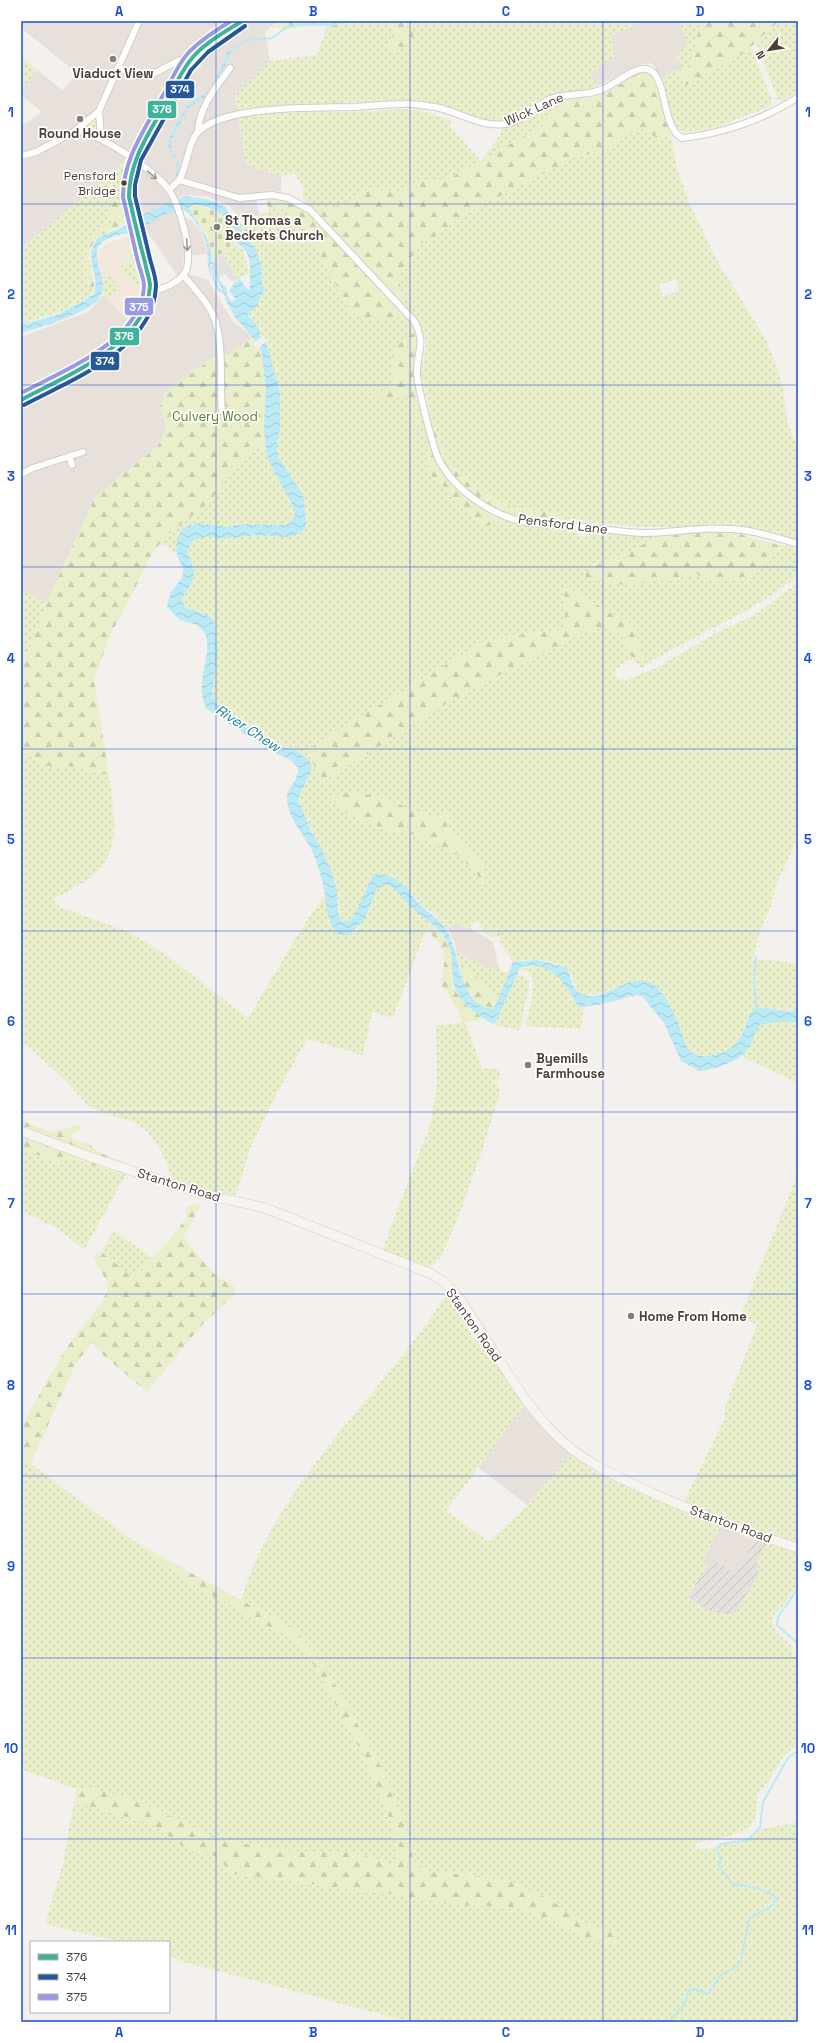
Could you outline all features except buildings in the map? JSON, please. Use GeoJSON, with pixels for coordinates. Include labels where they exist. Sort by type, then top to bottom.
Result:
{"type":"FeatureCollection","features":[{"type":"Feature","properties":{"kind":"highway"},"geometry":{"type":"LineString","coordinates":[[21,400],[89,363],[115,345],[130,331],[140,318],[148,302],[150,292],[149,279],[133,214],[129,184],[135,161],[192,58],[206,46],[242,21]]}},
{"type":"Feature","properties":{"kind":"main road","name":"Stanton Road"},"geometry":{"type":"LineString","coordinates":[[21,1131],[93,1158],[199,1193],[265,1208],[432,1274],[444,1282],[457,1295],[526,1398],[549,1428],[568,1447],[597,1468],[663,1498],[705,1516],[798,1548]]}},
{"type":"Feature","properties":{"kind":"street"},"geometry":{"type":"LineString","coordinates":[[101,139],[99,111],[139,21]]}},
{"type":"Feature","properties":{"kind":"street"},"geometry":{"type":"LineString","coordinates":[[118,67],[134,76],[149,76],[180,60],[192,58]]}},
{"type":"Feature","properties":{"kind":"street"},"geometry":{"type":"LineString","coordinates":[[169,190],[179,180],[198,132],[199,120],[206,102],[230,68]]}},
{"type":"Feature","properties":{"kind":"street","name":"Wick Lane"},"geometry":{"type":"LineString","coordinates":[[198,132],[218,120],[252,112],[402,104],[444,109],[480,122],[507,124],[550,99],[565,95],[592,94],[641,69],[652,72],[663,92],[671,127],[677,136],[682,138],[709,134],[762,116],[798,97]]}},
{"type":"Feature","properties":{"kind":"street"},"geometry":{"type":"LineString","coordinates":[[21,156],[36,152],[74,131],[99,111]]}},
{"type":"Feature","properties":{"kind":"street"},"geometry":{"type":"LineString","coordinates":[[74,131],[90,134],[101,139],[135,161],[169,190],[181,214],[187,239],[187,264],[183,276],[161,289],[150,292]]}},
{"type":"Feature","properties":{"kind":"street","name":"Pensford Lane"},"geometry":{"type":"LineString","coordinates":[[179,180],[239,198],[272,195],[288,198],[310,210],[415,322],[421,335],[421,347],[417,372],[419,388],[438,458],[457,483],[470,496],[488,507],[511,518],[530,523],[645,533],[686,530],[742,530],[798,544]]}},
{"type":"Feature","properties":{"kind":"street"},"geometry":{"type":"LineString","coordinates":[[183,276],[199,293],[214,316],[222,352],[220,388],[222,411]]}},
{"type":"Feature","properties":{"kind":"street"},"geometry":{"type":"LineString","coordinates":[[21,474],[33,468],[83,452]]}},
{"type":"Feature","properties":{"kind":"street"},"geometry":{"type":"LineString","coordinates":[[70,456],[72,465]]}},
{"type":"Feature","properties":{"kind":"shaded area"},"geometry":{"type":"Polygon","coordinates":[[[24,21],[278,21],[265,32],[270,61],[235,95],[246,164],[281,176],[281,191],[254,194],[260,215],[243,221],[228,205],[206,196],[183,195],[174,200],[180,217],[192,220],[200,231],[207,254],[184,256],[182,272],[208,280],[233,322],[250,334],[252,338],[228,355],[222,352],[196,369],[184,379],[160,407],[167,427],[158,446],[95,497],[47,602],[21,590],[21,337],[88,312],[103,295],[136,328],[152,304],[155,294],[164,291],[181,281],[147,231],[135,195],[134,176],[144,157],[133,150],[113,173],[21,248],[21,126],[42,112],[21,95],[21,90],[37,70],[63,90],[77,73],[21,28],[21,24],[24,21]]]}},
{"type":"Feature","properties":{"kind":"shaded area"},"geometry":{"type":"Polygon","coordinates":[[[644,21],[680,21],[688,46],[675,56],[683,70],[679,72],[677,69],[662,79],[654,66],[650,63],[642,64],[597,86],[590,73],[614,57],[611,36],[644,21]]]}},
{"type":"Feature","properties":{"kind":"shaded area"},"geometry":{"type":"Polygon","coordinates":[[[132,235],[144,276],[145,290],[143,301],[123,316],[103,294],[105,290],[97,258],[99,250],[106,244],[132,235]]]}},
{"type":"Feature","properties":{"kind":"shaded area"},"geometry":{"type":"Polygon","coordinates":[[[222,254],[238,279],[235,281],[229,279],[226,274],[216,279],[213,276],[210,266],[214,264],[214,259],[222,254]]]}},
{"type":"Feature","properties":{"kind":"shaded area"},"geometry":{"type":"Polygon","coordinates":[[[458,921],[465,930],[469,927],[493,942],[500,972],[474,962],[456,950],[455,944],[448,929],[458,921]]]}},
{"type":"Feature","properties":{"kind":"shaded area"},"geometry":{"type":"Polygon","coordinates":[[[524,1406],[535,1420],[571,1454],[527,1505],[478,1467],[524,1406]]]}},
{"type":"Feature","properties":{"kind":"shaded area"},"geometry":{"type":"Polygon","coordinates":[[[720,1526],[755,1540],[736,1573],[715,1561],[711,1569],[702,1563],[720,1526]]]}},
{"type":"Feature","properties":{"kind":"shaded area"},"geometry":{"type":"Polygon","coordinates":[[[755,1540],[767,1543],[757,1560],[759,1575],[734,1615],[712,1612],[687,1597],[707,1566],[711,1569],[715,1561],[736,1573],[755,1540]]]}},
{"type":"Feature","properties":{"kind":"green space"},"geometry":{"type":"Polygon","coordinates":[[[284,21],[352,21],[335,31],[326,24],[284,29],[271,27],[284,21]]]}},
{"type":"Feature","properties":{"kind":"green space"},"geometry":{"type":"Polygon","coordinates":[[[352,21],[394,21],[393,33],[387,47],[413,38],[413,21],[644,21],[611,36],[614,57],[590,73],[597,86],[589,91],[565,92],[547,98],[506,121],[496,121],[476,117],[438,103],[403,100],[253,107],[238,111],[235,95],[270,61],[317,55],[327,27],[326,24],[335,30],[352,21]]]}},
{"type":"Feature","properties":{"kind":"green space"},"geometry":{"type":"Polygon","coordinates":[[[394,21],[413,21],[413,38],[396,54],[387,47],[393,33],[394,21]]]}},
{"type":"Feature","properties":{"kind":"green space"},"geometry":{"type":"Polygon","coordinates":[[[680,21],[710,21],[698,32],[691,65],[683,70],[675,56],[687,46],[680,21]]]}},
{"type":"Feature","properties":{"kind":"green space"},"geometry":{"type":"Polygon","coordinates":[[[710,21],[779,21],[743,54],[685,86],[679,72],[691,65],[698,32],[710,21]]]}},
{"type":"Feature","properties":{"kind":"green space"},"geometry":{"type":"Polygon","coordinates":[[[779,21],[798,21],[798,91],[781,101],[778,100],[756,43],[779,21]]]}},
{"type":"Feature","properties":{"kind":"green space"},"geometry":{"type":"Polygon","coordinates":[[[751,47],[772,101],[769,107],[713,128],[685,132],[676,127],[672,120],[662,79],[677,69],[685,85],[743,54],[751,47]]]}},
{"type":"Feature","properties":{"kind":"green space"},"geometry":{"type":"Polygon","coordinates":[[[21,55],[37,70],[21,90],[21,55]]]}},
{"type":"Feature","properties":{"kind":"green space"},"geometry":{"type":"Polygon","coordinates":[[[642,71],[650,74],[660,94],[671,137],[658,139],[644,129],[627,134],[614,147],[600,154],[579,155],[458,218],[439,234],[422,243],[399,275],[403,307],[314,213],[345,204],[355,195],[368,189],[399,191],[416,181],[450,178],[542,126],[562,99],[591,97],[605,93],[642,71]]]}},
{"type":"Feature","properties":{"kind":"green space"},"geometry":{"type":"Polygon","coordinates":[[[562,99],[542,126],[482,160],[501,134],[502,128],[550,102],[562,99]]]}},
{"type":"Feature","properties":{"kind":"green space"},"geometry":{"type":"Polygon","coordinates":[[[401,109],[419,110],[451,120],[450,127],[481,161],[450,178],[416,181],[400,191],[368,189],[355,195],[345,204],[314,213],[303,197],[303,187],[294,173],[281,176],[246,164],[239,118],[251,114],[401,109]]]}},
{"type":"Feature","properties":{"kind":"green space"},"geometry":{"type":"Polygon","coordinates":[[[95,118],[98,129],[96,131],[85,126],[95,118]]]}},
{"type":"Feature","properties":{"kind":"green space"},"geometry":{"type":"Polygon","coordinates":[[[644,129],[658,138],[671,137],[678,172],[687,198],[715,257],[767,342],[778,370],[783,389],[787,421],[798,449],[798,540],[743,527],[638,527],[561,519],[561,514],[511,507],[485,493],[453,467],[443,451],[431,419],[421,372],[426,347],[425,335],[421,324],[403,307],[399,275],[422,243],[439,234],[458,218],[579,155],[600,154],[627,134],[644,129]],[[676,279],[659,285],[663,297],[679,290],[676,279]]]}},
{"type":"Feature","properties":{"kind":"green space"},"geometry":{"type":"Polygon","coordinates":[[[123,161],[127,164],[122,177],[121,198],[114,201],[112,222],[94,236],[90,242],[86,254],[86,273],[88,284],[94,292],[62,311],[21,324],[21,248],[113,173],[123,161]]]}},
{"type":"Feature","properties":{"kind":"green space"},"geometry":{"type":"Polygon","coordinates":[[[272,197],[287,200],[310,210],[408,317],[363,319],[350,312],[306,227],[297,218],[278,208],[269,211],[266,199],[272,197]]]}},
{"type":"Feature","properties":{"kind":"green space"},"geometry":{"type":"Polygon","coordinates":[[[121,198],[128,220],[117,228],[100,236],[92,245],[89,253],[94,292],[87,282],[86,253],[90,241],[94,236],[112,222],[108,210],[114,201],[121,198]]]}},
{"type":"Feature","properties":{"kind":"green space"},"geometry":{"type":"Polygon","coordinates":[[[192,205],[216,211],[230,222],[236,236],[235,244],[213,259],[207,235],[190,210],[192,205]]]}},
{"type":"Feature","properties":{"kind":"green space"},"geometry":{"type":"Polygon","coordinates":[[[278,208],[297,218],[306,227],[350,312],[393,317],[408,317],[417,330],[392,357],[394,372],[392,384],[372,398],[416,397],[426,430],[428,455],[426,464],[459,506],[497,522],[505,520],[527,526],[571,531],[585,538],[592,531],[658,535],[630,552],[603,562],[611,582],[632,586],[661,578],[672,580],[696,574],[714,582],[746,578],[770,561],[779,545],[798,548],[798,575],[761,602],[660,656],[641,668],[633,659],[625,662],[613,672],[619,680],[623,678],[625,681],[658,667],[718,632],[754,615],[798,583],[798,831],[794,847],[776,885],[771,906],[761,928],[753,959],[798,963],[798,1010],[769,1008],[754,1011],[733,1047],[719,1054],[707,1056],[698,1055],[692,1053],[688,1048],[670,1006],[664,996],[654,985],[646,981],[637,981],[600,993],[589,995],[579,993],[570,973],[563,967],[549,961],[542,960],[513,962],[500,942],[498,929],[493,928],[489,930],[482,927],[476,921],[465,930],[458,921],[446,930],[436,915],[420,904],[401,883],[384,874],[372,883],[353,917],[348,922],[341,921],[337,888],[323,853],[298,799],[308,780],[296,750],[283,747],[266,738],[246,724],[232,717],[217,704],[212,691],[214,621],[185,607],[181,599],[194,577],[193,567],[187,552],[192,541],[207,536],[223,539],[256,535],[284,537],[306,524],[305,505],[300,491],[277,455],[277,442],[280,428],[280,392],[267,345],[252,318],[247,315],[256,307],[265,289],[261,264],[255,250],[242,230],[243,221],[278,208]],[[564,584],[565,629],[486,640],[306,750],[323,782],[452,700],[570,639],[599,627],[621,634],[633,659],[633,624],[618,618],[564,584]],[[374,795],[356,818],[393,832],[403,830],[456,853],[463,861],[476,870],[458,840],[435,818],[374,795]],[[476,870],[481,883],[485,885],[476,870]]]}},
{"type":"Feature","properties":{"kind":"green space"},"geometry":{"type":"Polygon","coordinates":[[[235,245],[243,250],[249,273],[238,279],[222,254],[235,245]]]}},
{"type":"Feature","properties":{"kind":"green space"},"geometry":{"type":"Polygon","coordinates":[[[135,248],[144,286],[134,286],[120,268],[133,258],[129,252],[135,248]]]}},
{"type":"Feature","properties":{"kind":"green space"},"geometry":{"type":"Polygon","coordinates":[[[108,274],[120,289],[108,300],[103,294],[103,278],[108,274]]]}},
{"type":"Feature","properties":{"kind":"green space"},"geometry":{"type":"Polygon","coordinates":[[[134,292],[141,301],[127,312],[120,303],[134,292]]]}},
{"type":"Feature","properties":{"kind":"green space"},"geometry":{"type":"Polygon","coordinates":[[[417,330],[419,335],[416,397],[371,398],[392,384],[393,354],[398,346],[417,330]]]}},
{"type":"Feature","properties":{"kind":"green space","name":"Culvery Wood"},"geometry":{"type":"Polygon","coordinates":[[[252,338],[261,351],[264,363],[266,388],[266,450],[254,448],[207,504],[166,536],[153,552],[111,633],[94,679],[109,775],[68,766],[51,767],[21,752],[21,669],[47,602],[95,497],[158,446],[167,427],[160,407],[166,391],[222,352],[228,355],[252,338]]]}},
{"type":"Feature","properties":{"kind":"green space"},"geometry":{"type":"Polygon","coordinates":[[[431,419],[443,451],[453,467],[485,493],[511,507],[561,514],[560,532],[528,526],[504,519],[485,527],[459,506],[437,478],[431,476],[426,464],[428,454],[426,429],[431,419]]]}},
{"type":"Feature","properties":{"kind":"green space"},"geometry":{"type":"Polygon","coordinates":[[[254,448],[266,450],[269,462],[294,508],[295,514],[292,522],[281,525],[242,524],[226,527],[199,523],[178,538],[176,553],[167,546],[159,544],[166,536],[207,504],[254,448]]]}},
{"type":"Feature","properties":{"kind":"green space"},"geometry":{"type":"Polygon","coordinates":[[[686,532],[740,534],[779,545],[770,561],[746,578],[714,582],[696,574],[672,580],[661,578],[632,586],[588,580],[584,573],[603,562],[630,552],[658,535],[686,532]]]}},
{"type":"Feature","properties":{"kind":"green space"},"geometry":{"type":"Polygon","coordinates":[[[564,584],[618,618],[633,623],[644,660],[633,659],[621,634],[599,627],[570,639],[452,700],[323,782],[306,750],[486,640],[565,629],[564,584]]]}},
{"type":"Feature","properties":{"kind":"green space"},"geometry":{"type":"Polygon","coordinates":[[[21,590],[47,602],[21,669],[21,590]]]}},
{"type":"Feature","properties":{"kind":"green space"},"geometry":{"type":"Polygon","coordinates":[[[21,752],[51,767],[68,766],[109,775],[114,831],[108,855],[101,867],[90,878],[53,900],[60,907],[131,933],[170,958],[248,1018],[300,931],[326,893],[328,920],[338,934],[348,935],[358,928],[377,889],[387,884],[396,890],[410,907],[429,921],[393,1018],[372,1012],[363,1055],[307,1039],[277,1093],[251,1146],[236,1195],[207,1190],[171,1179],[163,1154],[147,1131],[133,1122],[92,1108],[84,1102],[68,1083],[27,1046],[21,1046],[21,752]]]}},
{"type":"Feature","properties":{"kind":"green space"},"geometry":{"type":"Polygon","coordinates":[[[342,793],[374,795],[435,818],[445,812],[451,819],[445,829],[485,865],[484,872],[486,885],[481,883],[476,870],[463,861],[456,853],[403,830],[393,832],[344,812],[331,798],[342,793]]]}},
{"type":"Feature","properties":{"kind":"green space"},"geometry":{"type":"Polygon","coordinates":[[[429,921],[444,938],[450,948],[453,960],[452,981],[454,988],[460,997],[483,1020],[462,1022],[457,1009],[441,985],[444,954],[442,948],[426,929],[429,921]]]}},
{"type":"Feature","properties":{"kind":"green space"},"geometry":{"type":"Polygon","coordinates":[[[482,927],[489,930],[493,928],[496,930],[498,929],[500,935],[493,938],[481,932],[482,927]]]}},
{"type":"Feature","properties":{"kind":"green space"},"geometry":{"type":"Polygon","coordinates":[[[455,950],[474,962],[508,973],[498,999],[471,971],[460,967],[455,950]]]}},
{"type":"Feature","properties":{"kind":"green space"},"geometry":{"type":"Polygon","coordinates":[[[540,966],[547,968],[558,976],[577,1005],[584,1006],[581,1029],[526,1026],[534,984],[529,974],[520,969],[524,967],[540,966]]]}},
{"type":"Feature","properties":{"kind":"green space"},"geometry":{"type":"Polygon","coordinates":[[[460,967],[471,971],[498,999],[493,1009],[486,1008],[474,1000],[469,994],[463,981],[460,967]]]}},
{"type":"Feature","properties":{"kind":"green space"},"geometry":{"type":"Polygon","coordinates":[[[521,975],[528,979],[529,986],[520,1030],[495,1025],[516,976],[521,975]]]}},
{"type":"Feature","properties":{"kind":"green space"},"geometry":{"type":"Polygon","coordinates":[[[465,1022],[482,1068],[501,1070],[498,1081],[492,1080],[491,1083],[497,1084],[500,1092],[481,1154],[456,1223],[440,1258],[435,1264],[428,1267],[382,1250],[430,1125],[437,1084],[436,1026],[465,1022]]]}},
{"type":"Feature","properties":{"kind":"green space"},"geometry":{"type":"Polygon","coordinates":[[[775,1022],[798,1022],[798,1083],[741,1056],[747,1050],[759,1025],[775,1022]]]}},
{"type":"Feature","properties":{"kind":"green space"},"geometry":{"type":"Polygon","coordinates":[[[21,1120],[49,1132],[80,1125],[81,1128],[71,1136],[73,1140],[88,1143],[100,1153],[127,1163],[125,1176],[71,1158],[57,1164],[21,1147],[21,1120]]]}},
{"type":"Feature","properties":{"kind":"green space"},"geometry":{"type":"Polygon","coordinates":[[[21,1147],[57,1164],[71,1158],[125,1176],[84,1250],[59,1229],[21,1211],[21,1147]]]}},
{"type":"Feature","properties":{"kind":"green space"},"geometry":{"type":"Polygon","coordinates":[[[798,1173],[798,1542],[751,1530],[722,1519],[684,1501],[725,1418],[725,1407],[757,1325],[740,1317],[798,1173]]]}},
{"type":"Feature","properties":{"kind":"green space"},"geometry":{"type":"Polygon","coordinates":[[[194,1204],[200,1206],[183,1238],[216,1276],[234,1286],[235,1293],[199,1328],[147,1392],[103,1355],[93,1342],[76,1363],[31,1463],[21,1457],[21,1433],[26,1418],[60,1358],[103,1301],[109,1285],[92,1256],[101,1252],[134,1278],[173,1236],[187,1217],[186,1207],[194,1204]]]}},
{"type":"Feature","properties":{"kind":"green space"},"geometry":{"type":"Polygon","coordinates":[[[114,1231],[153,1258],[134,1278],[101,1252],[114,1231]]]}},
{"type":"Feature","properties":{"kind":"green space"},"geometry":{"type":"Polygon","coordinates":[[[448,1293],[462,1309],[472,1338],[478,1339],[524,1406],[446,1511],[489,1542],[527,1505],[571,1454],[595,1473],[720,1526],[702,1563],[707,1566],[687,1597],[712,1612],[734,1615],[759,1575],[757,1560],[767,1543],[798,1552],[798,1585],[773,1616],[775,1630],[792,1647],[792,1653],[798,1664],[795,1696],[798,1699],[798,1739],[796,1745],[784,1756],[767,1783],[758,1793],[756,1816],[750,1827],[731,1836],[697,1843],[694,1850],[717,1848],[721,1844],[748,1840],[760,1827],[762,1829],[798,1822],[798,2022],[418,2022],[399,2019],[184,1962],[170,1956],[170,1941],[117,1941],[45,1924],[63,1863],[74,1802],[152,1824],[193,1853],[212,1854],[234,1874],[413,1897],[455,1905],[511,1907],[547,1918],[592,1941],[619,1945],[613,1932],[583,1922],[547,1898],[473,1875],[430,1871],[414,1862],[405,1826],[380,1765],[341,1694],[313,1650],[294,1629],[241,1600],[254,1564],[271,1530],[291,1498],[313,1466],[424,1327],[448,1293]]]}},
{"type":"Feature","properties":{"kind":"green space"},"geometry":{"type":"Polygon","coordinates":[[[23,1458],[188,1582],[292,1639],[311,1660],[359,1747],[393,1826],[398,1867],[352,1852],[310,1852],[263,1848],[212,1836],[171,1816],[95,1789],[76,1789],[21,1769],[21,1461],[23,1458]]]}},
{"type":"Feature","properties":{"kind":"green space"},"geometry":{"type":"Polygon","coordinates":[[[135,1542],[294,1629],[313,1650],[341,1694],[380,1765],[405,1826],[414,1862],[430,1871],[508,1880],[547,1898],[583,1922],[614,1932],[619,1945],[592,1941],[547,1918],[511,1907],[455,1905],[413,1897],[234,1874],[212,1854],[193,1853],[152,1824],[74,1802],[76,1789],[95,1789],[139,1801],[212,1836],[263,1848],[310,1852],[352,1852],[398,1866],[393,1826],[359,1747],[311,1660],[292,1639],[188,1582],[135,1542]]]}},
{"type":"Feature","properties":{"kind":"water"},"geometry":{"type":"Polygon","coordinates":[[[238,45],[230,54],[223,71],[207,97],[190,106],[171,140],[171,146],[178,162],[179,173],[177,179],[171,185],[176,176],[177,165],[168,145],[170,135],[189,103],[209,91],[225,60],[226,53],[238,45]]]}},
{"type":"Feature","properties":{"kind":"water","name":"River Chew"},"geometry":{"type":"Polygon","coordinates":[[[184,196],[207,199],[226,207],[228,212],[240,221],[242,230],[257,252],[261,264],[262,284],[265,289],[256,307],[247,315],[260,330],[260,335],[267,345],[280,392],[280,428],[277,442],[277,455],[304,499],[306,524],[303,531],[288,537],[256,535],[223,539],[207,536],[192,541],[187,552],[193,567],[194,577],[181,599],[185,607],[208,615],[214,621],[217,653],[212,691],[214,699],[220,707],[232,717],[246,724],[266,738],[283,747],[296,750],[310,762],[311,771],[298,799],[312,833],[323,851],[331,871],[337,890],[338,911],[341,921],[348,922],[353,917],[373,875],[384,874],[402,884],[421,906],[443,925],[452,942],[466,988],[472,998],[480,1005],[491,1009],[495,1006],[513,962],[537,960],[566,967],[577,991],[589,996],[598,996],[636,981],[645,981],[654,985],[664,996],[672,1009],[688,1048],[692,1053],[697,1055],[704,1056],[719,1054],[731,1048],[743,1032],[751,1013],[756,1009],[768,1008],[790,1011],[798,1010],[798,1022],[775,1022],[760,1025],[745,1053],[724,1065],[699,1071],[681,1061],[664,1023],[642,996],[637,995],[598,1005],[580,1007],[567,988],[556,976],[550,971],[536,966],[520,968],[495,1024],[486,1020],[472,1010],[462,1000],[456,991],[449,945],[443,935],[436,927],[411,907],[394,889],[387,884],[377,889],[364,920],[349,935],[338,934],[333,928],[328,914],[323,884],[315,857],[295,824],[288,806],[287,794],[296,779],[298,771],[297,766],[289,759],[266,748],[207,709],[203,700],[202,691],[207,653],[206,635],[197,625],[180,620],[167,607],[171,592],[183,575],[183,567],[177,556],[176,543],[183,528],[199,523],[226,527],[244,524],[281,525],[291,523],[295,514],[293,506],[269,462],[266,450],[264,428],[266,386],[261,350],[250,334],[236,319],[226,301],[224,294],[218,291],[222,289],[218,282],[220,281],[224,287],[226,286],[227,295],[232,302],[236,299],[229,291],[235,282],[240,279],[247,289],[250,290],[249,257],[246,251],[236,243],[237,235],[234,228],[224,216],[216,211],[194,204],[189,208],[208,240],[213,263],[210,265],[211,277],[208,266],[206,244],[202,233],[192,217],[184,210],[166,214],[131,234],[122,234],[107,239],[100,244],[97,251],[97,258],[103,282],[103,290],[95,303],[86,309],[64,319],[21,333],[21,325],[59,314],[94,294],[95,279],[91,258],[94,244],[99,237],[125,226],[127,222],[184,196]]]}},
{"type":"Feature","properties":{"kind":"pier"},"geometry":{"type":"Polygon","coordinates":[[[263,336],[267,341],[257,349],[253,343],[263,336]]]}},
{"type":"Feature","properties":{"kind":"waterway"},"geometry":{"type":"LineString","coordinates":[[236,46],[249,40],[272,38],[287,27],[304,24],[335,25],[339,21]]}},
{"type":"Feature","properties":{"kind":"waterway","name":"River Chew"},"geometry":{"type":"LineString","coordinates":[[213,263],[219,282]]}},
{"type":"Feature","properties":{"kind":"waterway","name":"River Chew"},"geometry":{"type":"LineString","coordinates":[[212,276],[219,290]]}},
{"type":"Feature","properties":{"kind":"waterway"},"geometry":{"type":"LineString","coordinates":[[756,957],[754,984],[757,1012]]}},
{"type":"Feature","properties":{"kind":"waterway"},"geometry":{"type":"LineString","coordinates":[[798,1588],[778,1617],[777,1625],[797,1643],[798,1654]]}},
{"type":"Feature","properties":{"kind":"waterway"},"geometry":{"type":"LineString","coordinates":[[668,2022],[684,2005],[689,1990],[694,1989],[708,1994],[721,1975],[739,1965],[749,1919],[766,1910],[777,1899],[768,1892],[733,1884],[718,1865],[721,1861],[717,1848],[721,1844],[748,1840],[760,1827],[763,1802],[785,1763],[790,1756],[798,1751]]}},
{"type":"Feature","properties":{"kind":"transit line","name":"375"},"geometry":{"type":"LineString","coordinates":[[21,393],[57,375],[97,352],[115,338],[130,323],[140,305],[144,286],[123,197],[124,183],[131,157],[142,133],[181,62],[199,43],[231,21]]}},
{"type":"Feature","properties":{"kind":"transit line","name":"376"},"geometry":{"type":"LineString","coordinates":[[21,400],[80,369],[101,356],[119,342],[135,325],[145,307],[150,286],[129,197],[130,183],[137,158],[148,134],[189,62],[210,42],[242,21]]}},
{"type":"Feature","properties":{"kind":"transit line","name":"374"},"geometry":{"type":"LineString","coordinates":[[24,405],[64,385],[107,360],[126,345],[141,328],[152,308],[156,286],[155,276],[135,196],[135,185],[141,160],[191,70],[208,52],[245,26]]}},
{"type":"Feature","properties":{"kind":"place","name":"Viaduct View"},"geometry":{"type":"Point","coordinates":[113,59]}},
{"type":"Feature","properties":{"kind":"place","name":"Round House"},"geometry":{"type":"Point","coordinates":[80,119]}},
{"type":"Feature","properties":{"kind":"place","name":"Pensford Bridge"},"geometry":{"type":"Point","coordinates":[124,183]}},
{"type":"Feature","properties":{"kind":"place","name":"St Thomas a Beckets Church"},"geometry":{"type":"Point","coordinates":[217,227]}},
{"type":"Feature","properties":{"kind":"place","name":"Byemills Farmhouse"},"geometry":{"type":"Point","coordinates":[528,1065]}},
{"type":"Feature","properties":{"kind":"place","name":"Home From Home"},"geometry":{"type":"Point","coordinates":[631,1316]}}]}
